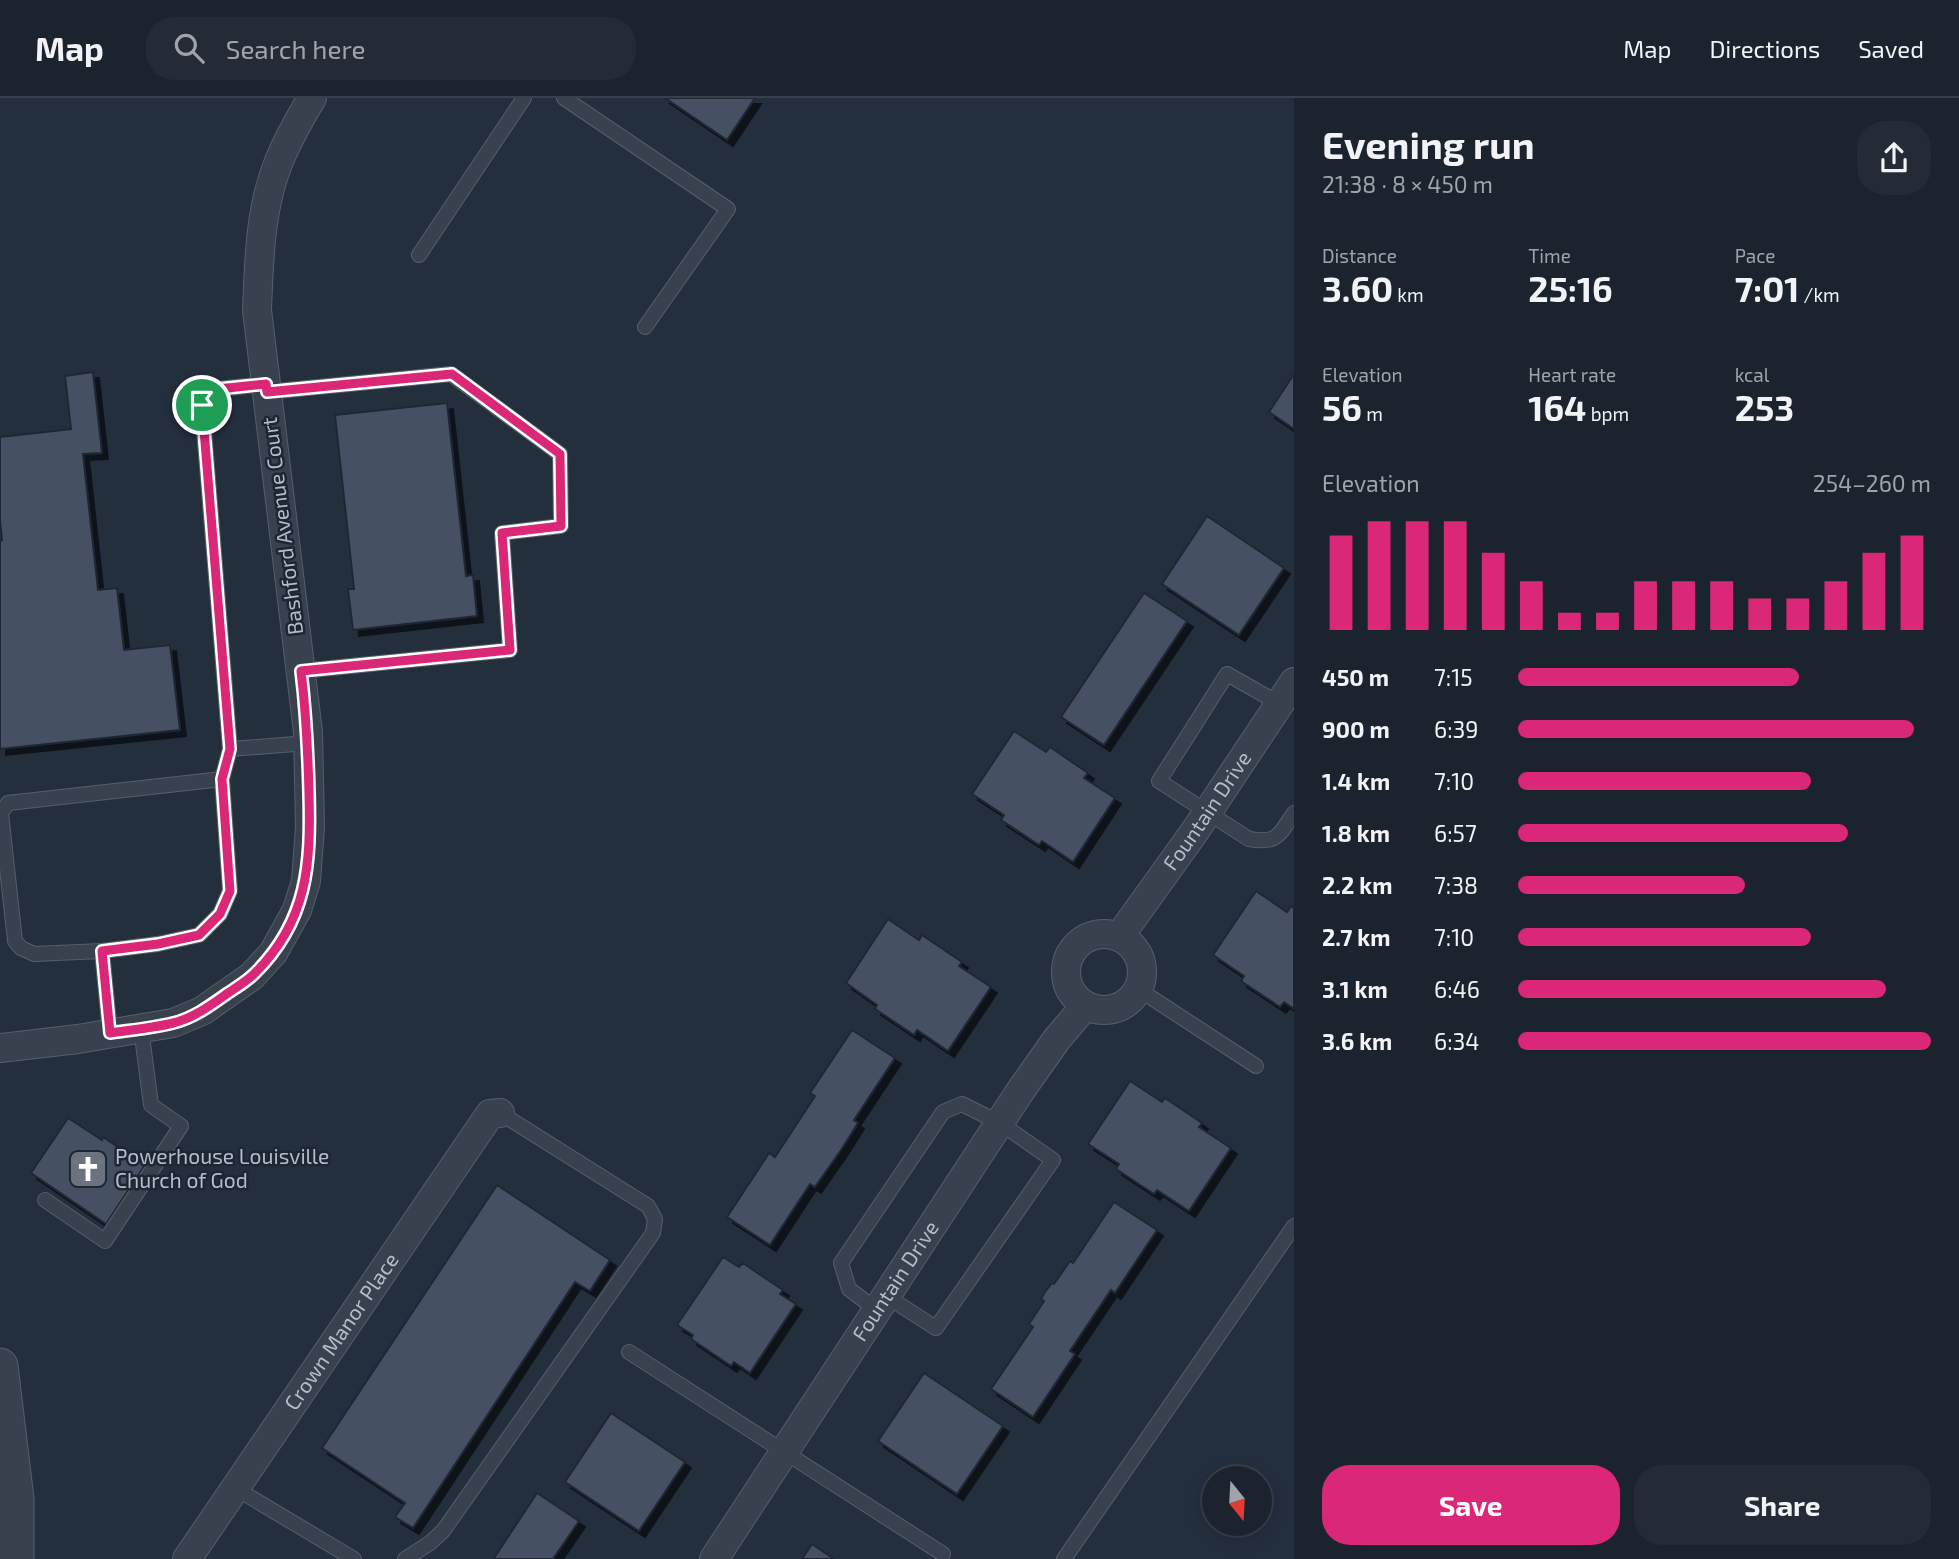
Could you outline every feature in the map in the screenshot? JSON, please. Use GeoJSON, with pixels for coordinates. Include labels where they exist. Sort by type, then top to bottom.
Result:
{"type":"FeatureCollection","features":[{"type":"Feature","properties":{"kind":"street","name":"Bashford Avenue Court"},"geometry":{"type":"LineString","coordinates":[[0,1048],[173,1023],[202,1012],[253,976],[283,938],[297,910],[306,881],[310,827],[308,743],[257,310],[259,249],[266,205],[279,161],[312,98]]}},
{"type":"Feature","properties":{"kind":"street","name":"Fountain Drive"},"geometry":{"type":"LineString","coordinates":[[1119,937],[1207,813],[1287,693]]}},
{"type":"Feature","properties":{"kind":"street"},"geometry":{"type":"LineString","coordinates":[[1103,933],[1119,937],[1137,951],[1142,964],[1139,989],[1121,1006],[1109,1010],[1085,1006],[1075,998],[1069,988],[1066,964],[1079,942],[1103,933]]}},
{"type":"Feature","properties":{"kind":"street","name":"Fountain Drive"},"geometry":{"type":"LineString","coordinates":[[714,1559],[1000,1123],[1057,1039],[1085,1006]]}},
{"type":"Feature","properties":{"kind":"street","name":"Crown Manor Place"},"geometry":{"type":"LineString","coordinates":[[187,1559],[490,1114],[500,1113]]}},
{"type":"Feature","properties":{"kind":"street"},"geometry":{"type":"LineString","coordinates":[[0,1366],[16,1499],[16,1559]]}},
{"type":"Feature","properties":{"kind":"lane"},"geometry":{"type":"LineString","coordinates":[[419,255],[524,98]]}},
{"type":"Feature","properties":{"kind":"lane"},"geometry":{"type":"LineString","coordinates":[[564,98],[728,209],[645,327]]}},
{"type":"Feature","properties":{"kind":"lane"},"geometry":{"type":"LineString","coordinates":[[222,779],[8,803],[1,813],[15,941],[21,948],[34,954],[102,951],[158,944],[199,935],[220,914],[230,891],[222,779],[230,749],[202,405],[210,395],[218,389],[267,388],[452,374],[560,454],[561,526],[502,533],[510,650],[301,671]]}},
{"type":"Feature","properties":{"kind":"lane"},"geometry":{"type":"LineString","coordinates":[[1287,693],[1227,674],[1159,781],[1248,839],[1264,842],[1276,838],[1294,813]]}},
{"type":"Feature","properties":{"kind":"lane"},"geometry":{"type":"LineString","coordinates":[[230,749],[308,743]]}},
{"type":"Feature","properties":{"kind":"lane"},"geometry":{"type":"LineString","coordinates":[[102,951],[110,1033]]}},
{"type":"Feature","properties":{"kind":"lane"},"geometry":{"type":"LineString","coordinates":[[1139,989],[1256,1066]]}},
{"type":"Feature","properties":{"kind":"lane"},"geometry":{"type":"LineString","coordinates":[[45,1200],[104,1241],[181,1126],[151,1105],[141,1028]]}},
{"type":"Feature","properties":{"kind":"lane"},"geometry":{"type":"LineString","coordinates":[[962,1104],[1000,1123],[1053,1160],[936,1328],[849,1289],[841,1263],[943,1112],[962,1104]]}},
{"type":"Feature","properties":{"kind":"lane"},"geometry":{"type":"LineString","coordinates":[[405,1559],[443,1531],[653,1233],[655,1219],[648,1206],[500,1113]]}},
{"type":"Feature","properties":{"kind":"lane"},"geometry":{"type":"LineString","coordinates":[[1064,1559],[1294,1226]]}},
{"type":"Feature","properties":{"kind":"lane"},"geometry":{"type":"LineString","coordinates":[[629,1352],[943,1554]]}},
{"type":"Feature","properties":{"kind":"lane"},"geometry":{"type":"LineString","coordinates":[[234,1488],[354,1559]]}},
{"type":"Feature","properties":{"kind":"building"},"geometry":{"type":"Polygon","coordinates":[[[665,98],[755,98],[727,140],[665,98]]]}},
{"type":"Feature","properties":{"kind":"building"},"geometry":{"type":"Polygon","coordinates":[[[93,372],[102,453],[83,454],[98,590],[117,588],[124,650],[170,645],[180,730],[0,749],[0,437],[71,429],[65,376],[93,372]]]}},
{"type":"Feature","properties":{"kind":"building"},"geometry":{"type":"Polygon","coordinates":[[[1294,374],[1294,429],[1269,412],[1294,374]]]}},
{"type":"Feature","properties":{"kind":"building"},"geometry":{"type":"Polygon","coordinates":[[[447,403],[466,576],[473,575],[477,616],[353,630],[348,589],[354,589],[335,415],[447,403]]]}},
{"type":"Feature","properties":{"kind":"building"},"geometry":{"type":"Polygon","coordinates":[[[1207,516],[1284,568],[1239,635],[1162,584],[1207,516]]]}},
{"type":"Feature","properties":{"kind":"building"},"geometry":{"type":"Polygon","coordinates":[[[1144,593],[1187,621],[1104,745],[1061,717],[1144,593]]]}},
{"type":"Feature","properties":{"kind":"building"},"geometry":{"type":"Polygon","coordinates":[[[1014,731],[1046,752],[1050,747],[1088,773],[1084,778],[1115,798],[1073,862],[1042,841],[1039,845],[1001,820],[1004,815],[972,794],[1014,731]]]}},
{"type":"Feature","properties":{"kind":"building"},"geometry":{"type":"Polygon","coordinates":[[[1256,891],[1287,912],[1291,906],[1294,908],[1294,1009],[1284,1002],[1280,1007],[1241,981],[1244,976],[1213,955],[1256,891]]]}},
{"type":"Feature","properties":{"kind":"building"},"geometry":{"type":"Polygon","coordinates":[[[888,919],[919,940],[922,935],[962,962],[959,966],[991,987],[948,1051],[917,1030],[914,1035],[875,1009],[877,1005],[846,983],[888,919]]]}},
{"type":"Feature","properties":{"kind":"building"},"geometry":{"type":"Polygon","coordinates":[[[852,1030],[895,1058],[854,1120],[858,1123],[841,1150],[815,1187],[810,1184],[770,1245],[727,1217],[769,1153],[775,1157],[815,1096],[810,1093],[852,1030]]]}},
{"type":"Feature","properties":{"kind":"building"},"geometry":{"type":"Polygon","coordinates":[[[1130,1081],[1162,1102],[1165,1098],[1202,1123],[1199,1127],[1231,1148],[1189,1211],[1157,1190],[1154,1194],[1116,1169],[1119,1164],[1088,1144],[1130,1081]]]}},
{"type":"Feature","properties":{"kind":"building","name":"Powerhouse Louisville Church of God"},"geometry":{"type":"Polygon","coordinates":[[[68,1118],[145,1165],[106,1224],[31,1173],[68,1118]]]}},
{"type":"Feature","properties":{"kind":"building"},"geometry":{"type":"Polygon","coordinates":[[[497,1185],[610,1260],[590,1291],[575,1282],[413,1528],[395,1517],[405,1503],[322,1448],[497,1185]]]}},
{"type":"Feature","properties":{"kind":"building"},"geometry":{"type":"Polygon","coordinates":[[[1114,1202],[1157,1230],[1115,1293],[1111,1290],[1070,1351],[1075,1354],[1033,1417],[991,1389],[1033,1327],[1029,1324],[1044,1301],[1041,1299],[1045,1292],[1070,1261],[1073,1263],[1114,1202]]]}},
{"type":"Feature","properties":{"kind":"building"},"geometry":{"type":"Polygon","coordinates":[[[723,1257],[739,1267],[743,1263],[783,1290],[780,1294],[796,1304],[750,1373],[734,1362],[731,1366],[691,1339],[693,1335],[677,1325],[723,1257]]]}},
{"type":"Feature","properties":{"kind":"building"},"geometry":{"type":"Polygon","coordinates":[[[924,1373],[1003,1426],[957,1494],[878,1441],[924,1373]]]}},
{"type":"Feature","properties":{"kind":"building"},"geometry":{"type":"Polygon","coordinates":[[[611,1413],[685,1462],[639,1531],[565,1482],[611,1413]]]}},
{"type":"Feature","properties":{"kind":"building"},"geometry":{"type":"Polygon","coordinates":[[[537,1493],[579,1521],[553,1559],[494,1558],[537,1493]]]}},
{"type":"Feature","properties":{"kind":"building"},"geometry":{"type":"Polygon","coordinates":[[[812,1544],[834,1559],[802,1559],[812,1544]]]}},
{"type":"Feature","properties":{"kind":"place","name":"Powerhouse Louisville Church of God"},"geometry":{"type":"Point","coordinates":[88,1169]}},
{"type":"Feature","properties":{"kind":"route"},"geometry":{"type":"LineString","coordinates":[[452,374],[560,454],[561,526],[502,533],[510,650],[301,671],[308,732],[310,827],[306,881],[297,910],[283,938],[253,976],[202,1012],[173,1023],[110,1033],[102,951],[158,944],[199,935],[220,914],[230,891],[222,779],[230,749],[202,405],[218,389],[266,384],[267,392],[452,374]]}}]}
